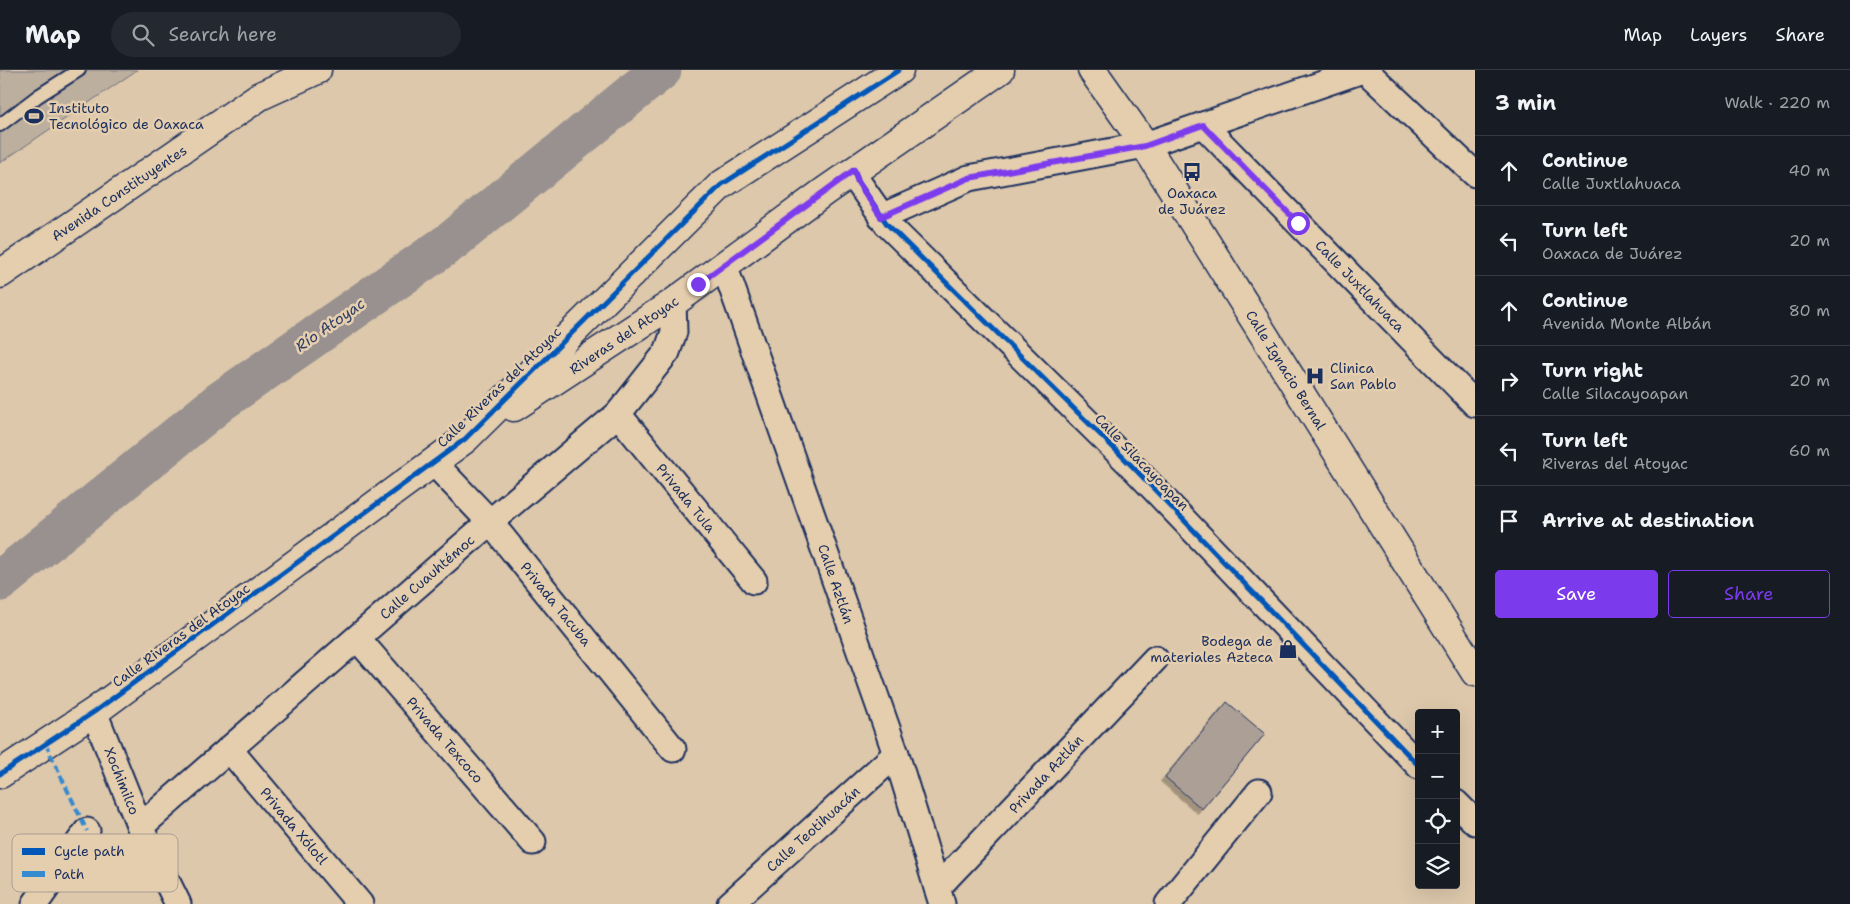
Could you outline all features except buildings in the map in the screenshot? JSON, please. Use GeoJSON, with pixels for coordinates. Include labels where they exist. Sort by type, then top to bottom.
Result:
{"type":"FeatureCollection","features":[{"type":"Feature","properties":{"kind":"street"},"geometry":{"type":"LineString","coordinates":[[260,96],[295,70]]}},
{"type":"Feature","properties":{"kind":"street","name":"Avenida Constituyentes"},"geometry":{"type":"LineString","coordinates":[[0,274],[260,96],[317,70]]}},
{"type":"Feature","properties":{"kind":"street","name":"Calle Riveras del Atoyac"},"geometry":{"type":"LineString","coordinates":[[0,774],[94,712],[465,439],[721,185],[899,70]]}},
{"type":"Feature","properties":{"kind":"street","name":"Riveras del Atoyac"},"geometry":{"type":"LineString","coordinates":[[465,439],[672,303],[854,170],[1000,70]]}},
{"type":"Feature","properties":{"kind":"street","name":"Calle Ignacio Bernal"},"geometry":{"type":"LineString","coordinates":[[1092,70],[1145,146],[1475,672]]}},
{"type":"Feature","properties":{"kind":"street"},"geometry":{"type":"LineString","coordinates":[[881,217],[969,178],[1145,146],[1364,70],[1475,174]]}},
{"type":"Feature","properties":{"kind":"street","name":"Calle Juxtlahuaca"},"geometry":{"type":"LineString","coordinates":[[1203,125],[1475,404]]}},
{"type":"Feature","properties":{"kind":"street","name":"Calle Silacayoapan"},"geometry":{"type":"LineString","coordinates":[[854,170],[858,182],[881,217],[1134,468],[1415,762]]}},
{"type":"Feature","properties":{"kind":"street","name":"Calle Aztlán"},"geometry":{"type":"LineString","coordinates":[[724,265],[896,754],[940,896]]}},
{"type":"Feature","properties":{"kind":"street","name":"Calle Cuauhtémoc"},"geometry":{"type":"LineString","coordinates":[[140,827],[490,522],[618,414],[668,352],[674,332],[672,303]]}},
{"type":"Feature","properties":{"kind":"street","name":"Privada Tula"},"geometry":{"type":"LineString","coordinates":[[618,414],[754,581]]}},
{"type":"Feature","properties":{"kind":"street","name":"Privada Tacuba"},"geometry":{"type":"LineString","coordinates":[[434,463],[490,522],[672,749]]}},
{"type":"Feature","properties":{"kind":"street","name":"Privada Texcoco"},"geometry":{"type":"LineString","coordinates":[[358,639],[533,842]]}},
{"type":"Feature","properties":{"kind":"street","name":"Privada Aztlán"},"geometry":{"type":"LineString","coordinates":[[940,896],[1155,659]]}},
{"type":"Feature","properties":{"kind":"street","name":"Xochimilco"},"geometry":{"type":"LineString","coordinates":[[94,712],[143,834]]}},
{"type":"Feature","properties":{"kind":"street","name":"Privada Xólotl"},"geometry":{"type":"LineString","coordinates":[[229,749],[360,904]]}},
{"type":"Feature","properties":{"kind":"street","name":"Calle Teotihuacán"},"geometry":{"type":"LineString","coordinates":[[730,904],[896,754]]}},
{"type":"Feature","properties":{"kind":"street"},"geometry":{"type":"LineString","coordinates":[[1168,904],[1259,792]]}},
{"type":"Feature","properties":{"kind":"street"},"geometry":{"type":"LineString","coordinates":[[1460,807],[1475,822]]}},
{"type":"Feature","properties":{"kind":"street"},"geometry":{"type":"LineString","coordinates":[[35,904],[43,892]]}},
{"type":"Feature","properties":{"kind":"street","name":"Xochimilco"},"geometry":{"type":"LineString","coordinates":[[172,892],[178,904]]}},
{"type":"Feature","properties":{"kind":"lane"},"geometry":{"type":"LineString","coordinates":[[0,125],[38,96],[79,70]]}},
{"type":"Feature","properties":{"kind":"shaded area","name":"Instituto Tecnológico de Oaxaca"},"geometry":{"type":"Polygon","coordinates":[[[0,70],[137,70],[0,163],[0,70]]]}},
{"type":"Feature","properties":{"kind":"waterway","name":"Río Atoyac"},"geometry":{"type":"LineString","coordinates":[[0,581],[221,401],[452,241],[661,70]]}},
{"type":"Feature","properties":{"kind":"marked path"},"geometry":{"type":"LineString","coordinates":[[45,743],[87,831]]}},
{"type":"Feature","properties":{"kind":"cycle path"},"geometry":{"type":"LineString","coordinates":[[0,774],[94,712],[465,439],[721,185],[899,70]]}},
{"type":"Feature","properties":{"kind":"cycle path"},"geometry":{"type":"LineString","coordinates":[[854,170],[858,182],[887,224],[1134,468],[1415,762]]}},
{"type":"Feature","properties":{"kind":"place","name":"Instituto Tecnológico de Oaxaca"},"geometry":{"type":"Point","coordinates":[34,116]}},
{"type":"Feature","properties":{"kind":"place","name":"Oaxaca de Juárez"},"geometry":{"type":"Point","coordinates":[1192,172]}},
{"type":"Feature","properties":{"kind":"place","name":"Clinica San Pablo"},"geometry":{"type":"Point","coordinates":[1315,376]}},
{"type":"Feature","properties":{"kind":"place","name":"Bodega de materiales Azteca"},"geometry":{"type":"Point","coordinates":[1288,649]}},
{"type":"Feature","properties":{"kind":"route"},"geometry":{"type":"LineString","coordinates":[[698,284],[854,170],[858,182],[881,217],[969,178],[1145,146],[1203,125],[1298,223]]}}]}
